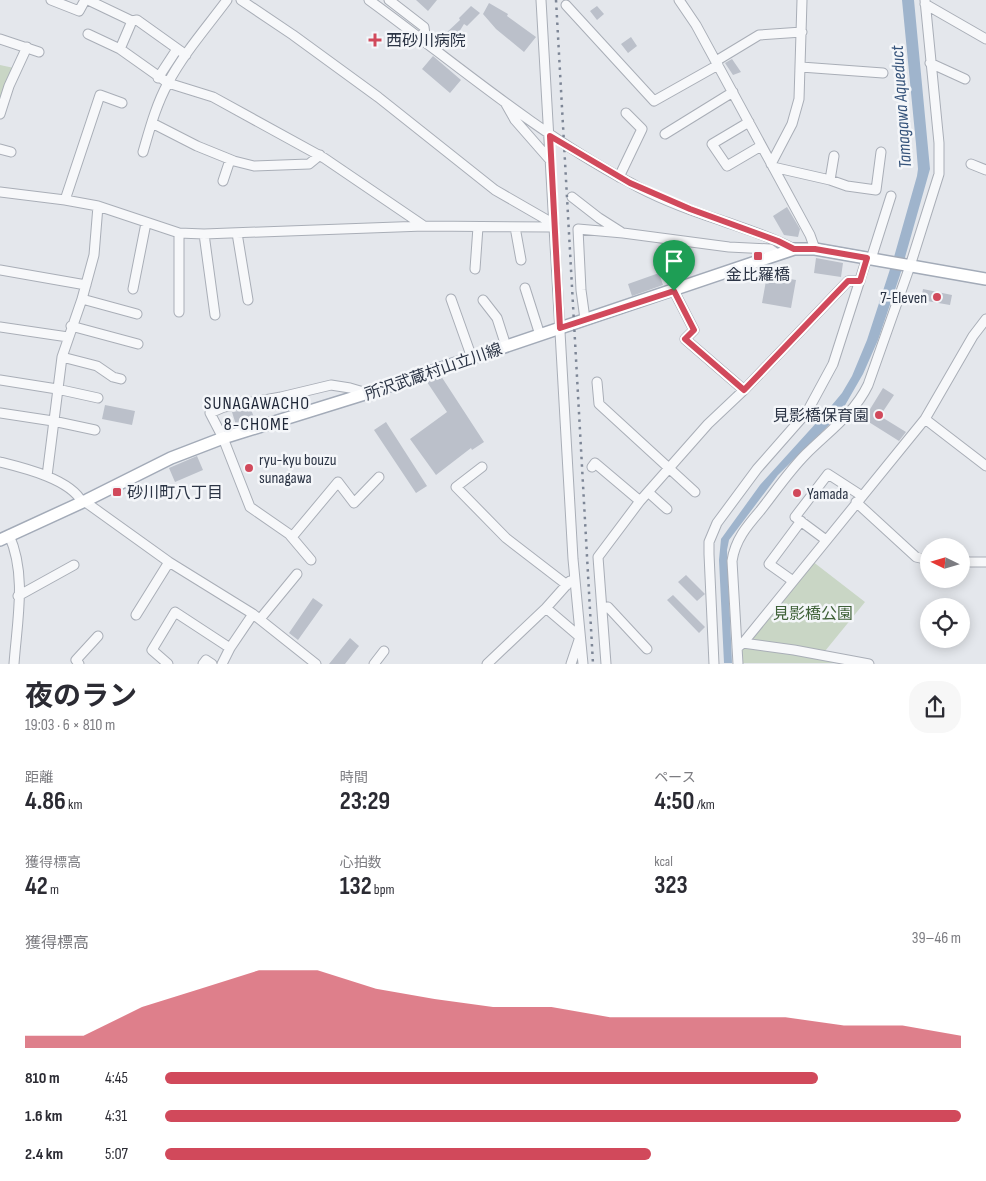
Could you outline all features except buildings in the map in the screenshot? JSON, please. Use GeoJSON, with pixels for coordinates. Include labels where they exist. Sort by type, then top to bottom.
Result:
{"type":"FeatureCollection","features":[{"type":"Feature","properties":{"kind":"main road","name":"所沢武蔵村山立川線"},"geometry":{"type":"LineString","coordinates":[[4,538],[171,458],[223,438],[368,393],[585,319],[674,291],[777,254],[794,249],[815,249],[908,265]]}},
{"type":"Feature","properties":{"kind":"main road"},"geometry":{"type":"LineString","coordinates":[[908,265],[986,280]]}},
{"type":"Feature","properties":{"kind":"street"},"geometry":{"type":"LineString","coordinates":[[51,0],[80,11],[87,0],[132,21],[137,20],[186,55]]}},
{"type":"Feature","properties":{"kind":"street"},"geometry":{"type":"LineString","coordinates":[[142,152],[168,83],[186,55],[227,0]]}},
{"type":"Feature","properties":{"kind":"street"},"geometry":{"type":"LineString","coordinates":[[241,0],[293,34],[378,97],[495,190],[554,226]]}},
{"type":"Feature","properties":{"kind":"street"},"geometry":{"type":"LineString","coordinates":[[369,0],[550,136],[619,177],[667,200],[778,241],[794,249]]}},
{"type":"Feature","properties":{"kind":"street"},"geometry":{"type":"LineString","coordinates":[[389,0],[424,26],[426,42]]}},
{"type":"Feature","properties":{"kind":"street"},"geometry":{"type":"LineString","coordinates":[[541,0],[575,575],[583,664]]}},
{"type":"Feature","properties":{"kind":"street"},"geometry":{"type":"LineString","coordinates":[[678,0],[696,25],[718,63],[810,235],[815,249]]}},
{"type":"Feature","properties":{"kind":"street"},"geometry":{"type":"LineString","coordinates":[[772,166],[792,124],[799,99],[802,0]]}},
{"type":"Feature","properties":{"kind":"street"},"geometry":{"type":"LineString","coordinates":[[925,2],[986,39]]}},
{"type":"Feature","properties":{"kind":"street"},"geometry":{"type":"LineString","coordinates":[[738,664],[740,645],[732,561],[735,545],[746,528],[805,455],[846,416],[862,397],[868,385],[939,174],[938,143],[925,2]]}},
{"type":"Feature","properties":{"kind":"street"},"geometry":{"type":"LineString","coordinates":[[566,5],[654,101],[718,63],[759,35],[802,32]]}},
{"type":"Feature","properties":{"kind":"street"},"geometry":{"type":"LineString","coordinates":[[120,49],[132,21]]}},
{"type":"Feature","properties":{"kind":"street"},"geometry":{"type":"LineString","coordinates":[[88,34],[120,49],[158,78],[213,97],[320,156],[424,226]]}},
{"type":"Feature","properties":{"kind":"street"},"geometry":{"type":"LineString","coordinates":[[0,39],[39,52]]}},
{"type":"Feature","properties":{"kind":"street"},"geometry":{"type":"LineString","coordinates":[[0,114],[9,86],[27,47]]}},
{"type":"Feature","properties":{"kind":"street"},"geometry":{"type":"LineString","coordinates":[[158,78],[178,49]]}},
{"type":"Feature","properties":{"kind":"street"},"geometry":{"type":"LineString","coordinates":[[930,63],[965,79]]}},
{"type":"Feature","properties":{"kind":"street"},"geometry":{"type":"LineString","coordinates":[[800,67],[883,73]]}},
{"type":"Feature","properties":{"kind":"street"},"geometry":{"type":"LineString","coordinates":[[665,134],[733,92]]}},
{"type":"Feature","properties":{"kind":"street"},"geometry":{"type":"LineString","coordinates":[[65,200],[100,95],[122,104]]}},
{"type":"Feature","properties":{"kind":"street"},"geometry":{"type":"LineString","coordinates":[[504,100],[515,120],[550,160]]}},
{"type":"Feature","properties":{"kind":"street"},"geometry":{"type":"LineString","coordinates":[[619,177],[642,130],[626,114]]}},
{"type":"Feature","properties":{"kind":"street"},"geometry":{"type":"LineString","coordinates":[[749,122],[712,144],[727,166],[761,146]]}},
{"type":"Feature","properties":{"kind":"street"},"geometry":{"type":"LineString","coordinates":[[152,123],[230,160],[254,166],[309,164],[320,156]]}},
{"type":"Feature","properties":{"kind":"street"},"geometry":{"type":"LineString","coordinates":[[0,149],[11,152]]}},
{"type":"Feature","properties":{"kind":"street"},"geometry":{"type":"LineString","coordinates":[[772,166],[847,186],[876,190],[881,152]]}},
{"type":"Feature","properties":{"kind":"street"},"geometry":{"type":"LineString","coordinates":[[830,180],[834,156]]}},
{"type":"Feature","properties":{"kind":"street"},"geometry":{"type":"LineString","coordinates":[[223,181],[230,160]]}},
{"type":"Feature","properties":{"kind":"street"},"geometry":{"type":"LineString","coordinates":[[971,164],[986,170]]}},
{"type":"Feature","properties":{"kind":"street"},"geometry":{"type":"LineString","coordinates":[[0,192],[98,206],[180,233],[204,234],[424,226],[554,226]]}},
{"type":"Feature","properties":{"kind":"street"},"geometry":{"type":"LineString","coordinates":[[714,664],[709,554],[709,542],[712,534],[717,523],[757,469],[807,412],[833,364],[860,281],[872,259],[891,196]]}},
{"type":"Feature","properties":{"kind":"street"},"geometry":{"type":"LineString","coordinates":[[572,197],[599,218],[623,233]]}},
{"type":"Feature","properties":{"kind":"street"},"geometry":{"type":"LineString","coordinates":[[47,476],[56,389],[62,357],[82,299],[94,254],[98,206]]}},
{"type":"Feature","properties":{"kind":"street"},"geometry":{"type":"LineString","coordinates":[[134,289],[146,223]]}},
{"type":"Feature","properties":{"kind":"street"},"geometry":{"type":"LineString","coordinates":[[475,269],[478,227]]}},
{"type":"Feature","properties":{"kind":"street"},"geometry":{"type":"LineString","coordinates":[[515,227],[521,260]]}},
{"type":"Feature","properties":{"kind":"street"},"geometry":{"type":"LineString","coordinates":[[585,319],[581,290],[578,229],[623,233],[729,248],[770,249],[777,254]]}},
{"type":"Feature","properties":{"kind":"street"},"geometry":{"type":"LineString","coordinates":[[178,312],[180,233]]}},
{"type":"Feature","properties":{"kind":"street"},"geometry":{"type":"LineString","coordinates":[[238,233],[248,300]]}},
{"type":"Feature","properties":{"kind":"street"},"geometry":{"type":"LineString","coordinates":[[204,234],[215,315]]}},
{"type":"Feature","properties":{"kind":"street"},"geometry":{"type":"LineString","coordinates":[[0,270],[86,285]]}},
{"type":"Feature","properties":{"kind":"street"},"geometry":{"type":"LineString","coordinates":[[606,664],[598,557],[640,501],[708,424],[744,390],[848,281],[860,281]]}},
{"type":"Feature","properties":{"kind":"street"},"geometry":{"type":"LineString","coordinates":[[526,288],[540,335]]}},
{"type":"Feature","properties":{"kind":"street"},"geometry":{"type":"LineString","coordinates":[[674,291],[694,330],[685,339],[744,390]]}},
{"type":"Feature","properties":{"kind":"street"},"geometry":{"type":"LineString","coordinates":[[82,299],[137,314]]}},
{"type":"Feature","properties":{"kind":"street"},"geometry":{"type":"LineString","coordinates":[[451,299],[472,358]]}},
{"type":"Feature","properties":{"kind":"street"},"geometry":{"type":"LineString","coordinates":[[483,300],[497,318],[506,346]]}},
{"type":"Feature","properties":{"kind":"street"},"geometry":{"type":"LineString","coordinates":[[740,645],[925,418],[973,336],[986,319]]}},
{"type":"Feature","properties":{"kind":"street"},"geometry":{"type":"LineString","coordinates":[[72,326],[138,344]]}},
{"type":"Feature","properties":{"kind":"street"},"geometry":{"type":"LineString","coordinates":[[0,327],[68,337]]}},
{"type":"Feature","properties":{"kind":"street"},"geometry":{"type":"LineString","coordinates":[[62,357],[97,366],[113,377],[121,379]]}},
{"type":"Feature","properties":{"kind":"street"},"geometry":{"type":"LineString","coordinates":[[0,380],[98,398]]}},
{"type":"Feature","properties":{"kind":"street"},"geometry":{"type":"LineString","coordinates":[[597,382],[599,404],[695,492]]}},
{"type":"Feature","properties":{"kind":"street"},"geometry":{"type":"LineString","coordinates":[[311,560],[292,537],[250,507],[223,438],[210,413],[224,407],[281,397],[331,385],[368,393]]}},
{"type":"Feature","properties":{"kind":"street"},"geometry":{"type":"LineString","coordinates":[[0,413],[95,430]]}},
{"type":"Feature","properties":{"kind":"street"},"geometry":{"type":"LineString","coordinates":[[925,418],[984,461]]}},
{"type":"Feature","properties":{"kind":"street"},"geometry":{"type":"LineString","coordinates":[[0,462],[47,476],[78,493],[83,501],[169,562],[256,617],[316,664]]}},
{"type":"Feature","properties":{"kind":"street"},"geometry":{"type":"LineString","coordinates":[[592,466],[595,463],[640,501]]}},
{"type":"Feature","properties":{"kind":"street"},"geometry":{"type":"LineString","coordinates":[[482,467],[456,487],[506,538],[567,585]]}},
{"type":"Feature","properties":{"kind":"street"},"geometry":{"type":"LineString","coordinates":[[826,540],[795,516],[828,474],[859,499],[916,557],[920,558]]}},
{"type":"Feature","properties":{"kind":"street"},"geometry":{"type":"LineString","coordinates":[[292,537],[338,482],[354,503],[379,477]]}},
{"type":"Feature","properties":{"kind":"street"},"geometry":{"type":"LineString","coordinates":[[648,492],[667,509]]}},
{"type":"Feature","properties":{"kind":"street"},"geometry":{"type":"LineString","coordinates":[[793,581],[768,564],[802,521]]}},
{"type":"Feature","properties":{"kind":"street"},"geometry":{"type":"LineString","coordinates":[[4,538],[18,559],[20,579],[14,664]]}},
{"type":"Feature","properties":{"kind":"street"},"geometry":{"type":"LineString","coordinates":[[136,615],[169,562]]}},
{"type":"Feature","properties":{"kind":"street"},"geometry":{"type":"LineString","coordinates":[[970,562],[986,562]]}},
{"type":"Feature","properties":{"kind":"street"},"geometry":{"type":"LineString","coordinates":[[18,596],[74,565]]}},
{"type":"Feature","properties":{"kind":"street"},"geometry":{"type":"LineString","coordinates":[[222,664],[230,648],[256,617],[297,574]]}},
{"type":"Feature","properties":{"kind":"street"},"geometry":{"type":"LineString","coordinates":[[487,664],[546,608],[575,575]]}},
{"type":"Feature","properties":{"kind":"street"},"geometry":{"type":"LineString","coordinates":[[546,608],[580,637]]}},
{"type":"Feature","properties":{"kind":"street"},"geometry":{"type":"LineString","coordinates":[[602,608],[608,608],[647,649]]}},
{"type":"Feature","properties":{"kind":"street"},"geometry":{"type":"LineString","coordinates":[[168,664],[152,650],[175,612],[230,648]]}},
{"type":"Feature","properties":{"kind":"street"},"geometry":{"type":"LineString","coordinates":[[79,664],[76,660],[98,636]]}},
{"type":"Feature","properties":{"kind":"street"},"geometry":{"type":"LineString","coordinates":[[571,664],[580,637]]}},
{"type":"Feature","properties":{"kind":"street"},"geometry":{"type":"LineString","coordinates":[[740,645],[794,650],[870,664]]}},
{"type":"Feature","properties":{"kind":"street"},"geometry":{"type":"LineString","coordinates":[[374,664],[384,651]]}},
{"type":"Feature","properties":{"kind":"street"},"geometry":{"type":"LineString","coordinates":[[203,664],[206,660],[212,664]]}},
{"type":"Feature","properties":{"kind":"green space"},"geometry":{"type":"Polygon","coordinates":[[[0,65],[14,68],[0,103],[0,65]]]}},
{"type":"Feature","properties":{"kind":"green space","name":"見影橋公園"},"geometry":{"type":"Polygon","coordinates":[[[812,561],[865,602],[821,656],[854,663],[740,663],[740,649],[812,561]]]}},
{"type":"Feature","properties":{"kind":"water"},"geometry":{"type":"Polygon","coordinates":[[[902,0],[914,0],[930,169],[900,275],[878,340],[863,374],[840,414],[778,475],[729,540],[727,550],[732,663],[724,663],[719,560],[721,539],[760,485],[827,411],[842,393],[852,376],[867,340],[894,257],[917,176],[916,144],[902,0]]]}},
{"type":"Feature","properties":{"kind":"railway"},"geometry":{"type":"LineString","coordinates":[[556,0],[593,664]]}},
{"type":"Feature","properties":{"kind":"place","name":"西砂川病院"},"geometry":{"type":"Point","coordinates":[375,40]}},
{"type":"Feature","properties":{"kind":"place","name":"金比羅橋"},"geometry":{"type":"Point","coordinates":[758,256]}},
{"type":"Feature","properties":{"kind":"place","name":"7-Eleven"},"geometry":{"type":"Point","coordinates":[937,297]}},
{"type":"Feature","properties":{"kind":"place","name":"見影橋保育園"},"geometry":{"type":"Point","coordinates":[879,415]}},
{"type":"Feature","properties":{"kind":"place","name":"ryu-kyu bouzu sunagawa"},"geometry":{"type":"Point","coordinates":[249,468]}},
{"type":"Feature","properties":{"kind":"place","name":"砂川町八丁目"},"geometry":{"type":"Point","coordinates":[117,492]}},
{"type":"Feature","properties":{"kind":"place","name":"Yamada"},"geometry":{"type":"Point","coordinates":[797,493]}},
{"type":"Feature","properties":{"kind":"district","name":"SUNAGAWACHO 8-CHOME"},"geometry":{"type":"Point","coordinates":[257,413]}},
{"type":"Feature","properties":{"kind":"route"},"geometry":{"type":"LineString","coordinates":[[550,136],[630,183],[718,220],[778,241],[794,249],[815,249],[867,258],[860,281],[848,281],[744,390],[685,339],[694,330],[674,291],[560,328],[550,136]]}},
{"type":"Feature","properties":{"kind":"water label","name":"Tamagawa Aqueduct"},"geometry":{"type":"Point","coordinates":[901,107]}}]}
